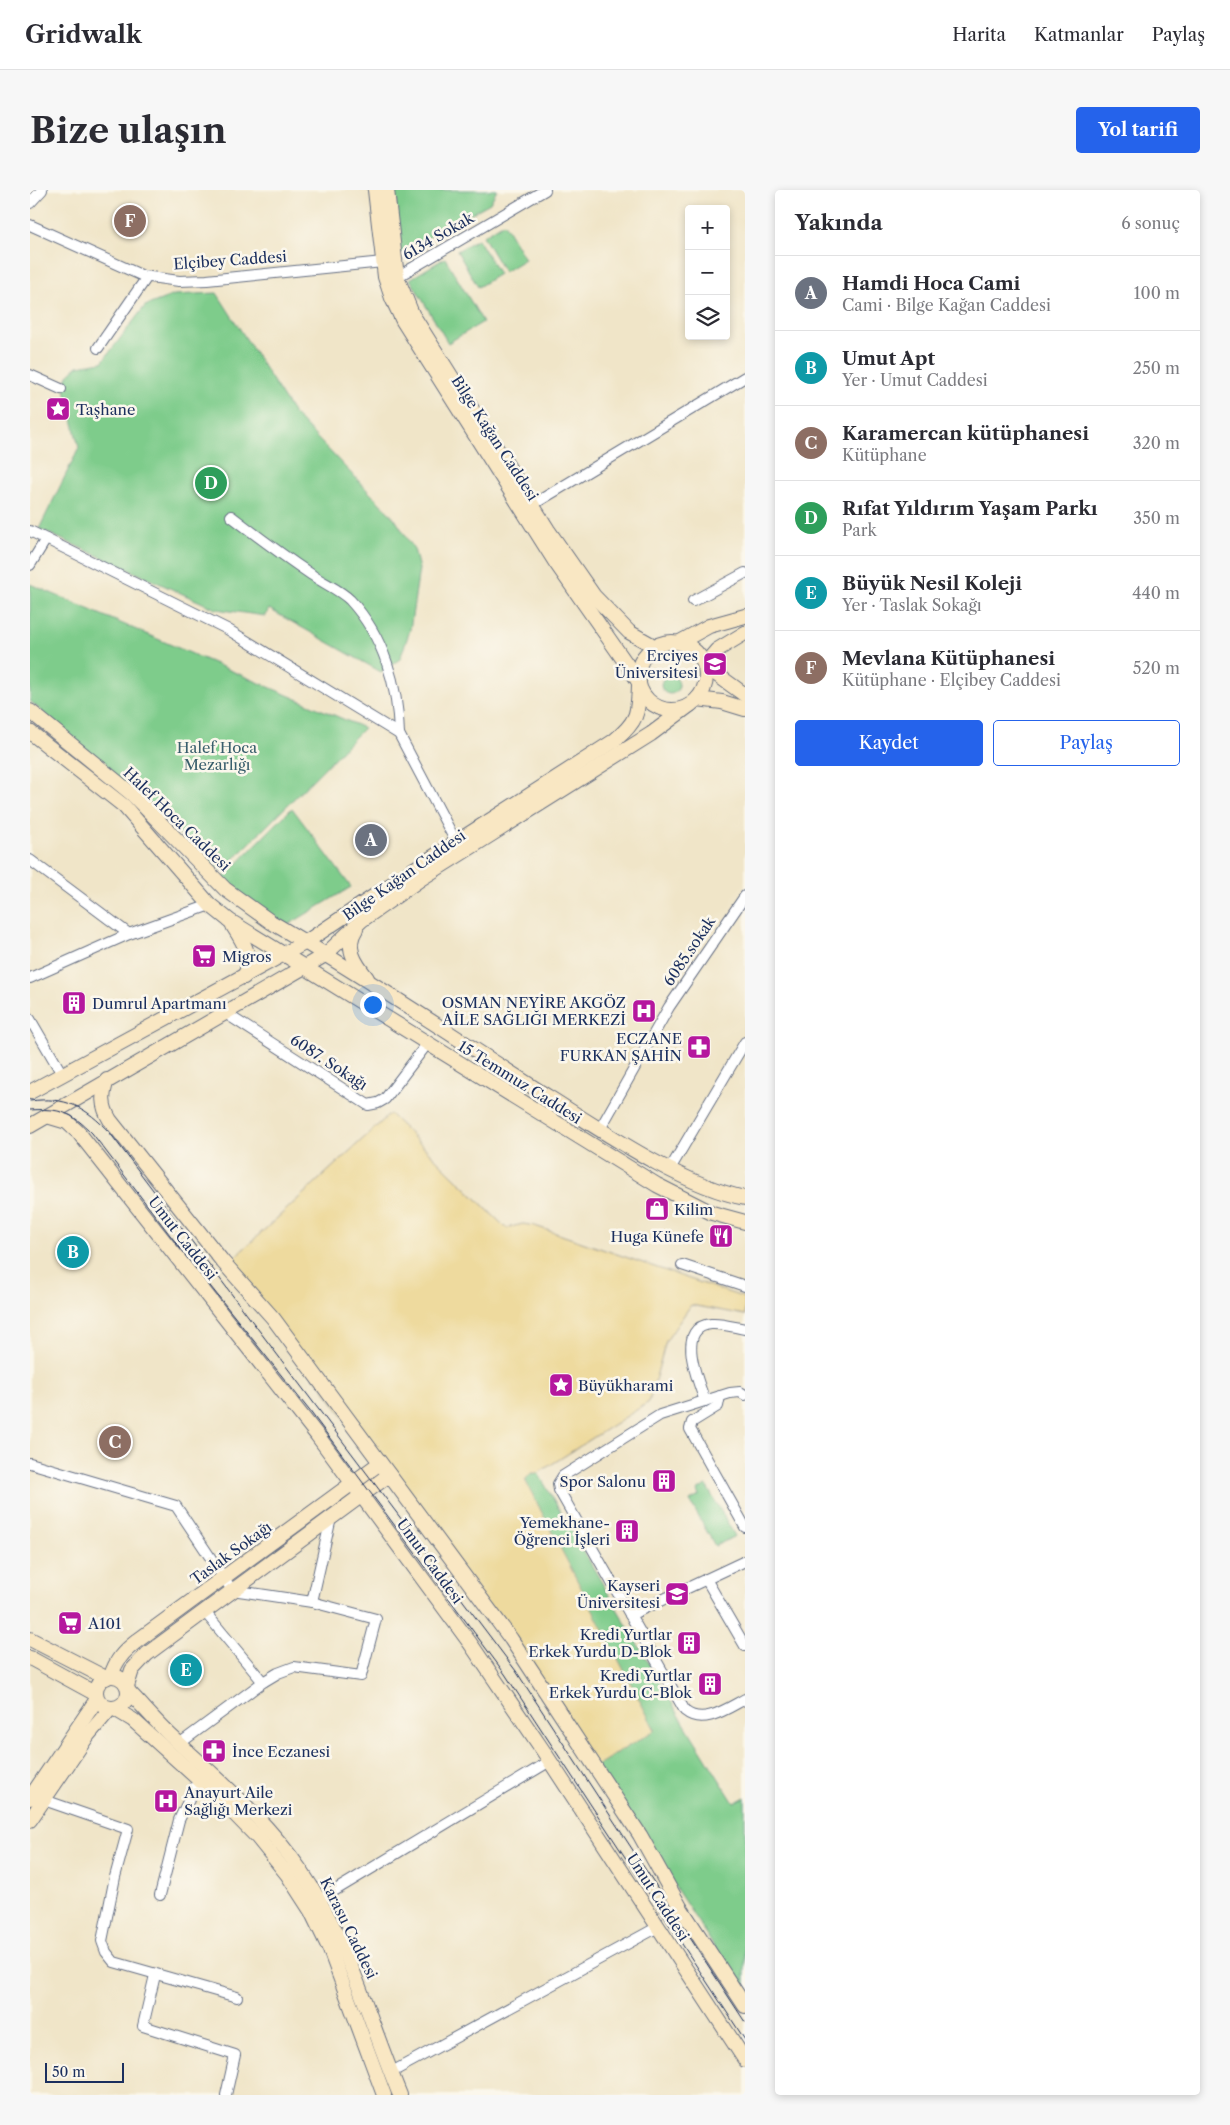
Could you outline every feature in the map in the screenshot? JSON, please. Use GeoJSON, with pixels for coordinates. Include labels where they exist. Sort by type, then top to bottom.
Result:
{"type":"FeatureCollection","features":[{"type":"Feature","properties":{"kind":"street"},"geometry":{"type":"LineString","coordinates":[[30,203],[42,190]]}},
{"type":"Feature","properties":{"kind":"street","name":"Bilge Kağan Caddesi"},"geometry":{"type":"LineString","coordinates":[[30,1092],[284,956],[623,733],[632,724],[638,712],[639,684],[556,562],[410,334],[392,298],[383,262],[375,190]]}},
{"type":"Feature","properties":{"kind":"street","name":"Bilge Kağan Caddesi"},"geometry":{"type":"LineString","coordinates":[[387,190],[397,277],[412,314],[532,505],[584,582],[606,610],[629,632],[654,646]]}},
{"type":"Feature","properties":{"kind":"street","name":"6134 Sokak"},"geometry":{"type":"LineString","coordinates":[[397,277],[545,190]]}},
{"type":"Feature","properties":{"kind":"street","name":"Elçibey Caddesi"},"geometry":{"type":"LineString","coordinates":[[30,224],[147,277],[179,281],[207,280],[383,262]]}},
{"type":"Feature","properties":{"kind":"street"},"geometry":{"type":"LineString","coordinates":[[98,348],[147,277]]}},
{"type":"Feature","properties":{"kind":"street"},"geometry":{"type":"LineString","coordinates":[[30,375],[61,390]]}},
{"type":"Feature","properties":{"kind":"street"},"geometry":{"type":"LineString","coordinates":[[532,505],[745,377]]}},
{"type":"Feature","properties":{"kind":"street"},"geometry":{"type":"LineString","coordinates":[[230,516],[348,599],[357,610],[373,634],[386,661],[397,703],[399,734],[456,842]]}},
{"type":"Feature","properties":{"kind":"street"},"geometry":{"type":"LineString","coordinates":[[30,531],[227,629],[399,734]]}},
{"type":"Feature","properties":{"kind":"street"},"geometry":{"type":"LineString","coordinates":[[30,565],[46,539]]}},
{"type":"Feature","properties":{"kind":"street"},"geometry":{"type":"LineString","coordinates":[[693,601],[745,573]]}},
{"type":"Feature","properties":{"kind":"street"},"geometry":{"type":"LineString","coordinates":[[745,616],[709,626],[680,642],[663,642],[654,646],[642,659],[639,667],[639,684],[648,700],[655,706],[673,710],[693,702],[722,702],[745,710]]}},
{"type":"Feature","properties":{"kind":"street"},"geometry":{"type":"LineString","coordinates":[[693,702],[706,684],[705,665],[717,650],[745,633]]}},
{"type":"Feature","properties":{"kind":"street"},"geometry":{"type":"LineString","coordinates":[[680,642],[696,651],[705,665],[745,695]]}},
{"type":"Feature","properties":{"kind":"street","name":"Bilge Kağan Caddesi"},"geometry":{"type":"LineString","coordinates":[[30,1126],[325,954],[362,920],[422,878],[645,738],[693,702]]}},
{"type":"Feature","properties":{"kind":"street","name":"Halef Hoca Caddesi"},"geometry":{"type":"LineString","coordinates":[[30,711],[132,794],[225,889],[271,922],[306,942]]}},
{"type":"Feature","properties":{"kind":"street","name":"Halef Hoca Caddesi"},"geometry":{"type":"LineString","coordinates":[[30,732],[124,806],[210,905],[230,921],[284,956]]}},
{"type":"Feature","properties":{"kind":"street"},"geometry":{"type":"LineString","coordinates":[[30,860],[129,934]]}},
{"type":"Feature","properties":{"kind":"street","name":"6085.sokak"},"geometry":{"type":"LineString","coordinates":[[600,1129],[669,1007],[745,896]]}},
{"type":"Feature","properties":{"kind":"street"},"geometry":{"type":"LineString","coordinates":[[30,978],[129,934],[210,905]]}},
{"type":"Feature","properties":{"kind":"street"},"geometry":{"type":"LineString","coordinates":[[362,920],[351,936],[350,946],[353,958],[370,983]]}},
{"type":"Feature","properties":{"kind":"street"},"geometry":{"type":"LineString","coordinates":[[230,921],[247,950],[248,969],[244,977]]}},
{"type":"Feature","properties":{"kind":"street","name":"15 Temmuz Caddesi"},"geometry":{"type":"LineString","coordinates":[[306,942],[600,1129],[670,1169],[727,1194],[745,1198]]}},
{"type":"Feature","properties":{"kind":"street","name":"15 Temmuz Caddesi"},"geometry":{"type":"LineString","coordinates":[[284,956],[657,1185],[712,1213],[745,1222]]}},
{"type":"Feature","properties":{"kind":"street","name":"6087. Sokağı"},"geometry":{"type":"LineString","coordinates":[[225,1014],[368,1105],[385,1099],[427,1044]]}},
{"type":"Feature","properties":{"kind":"street"},"geometry":{"type":"LineString","coordinates":[[30,1019],[62,1074]]}},
{"type":"Feature","properties":{"kind":"street"},"geometry":{"type":"LineString","coordinates":[[670,1169],[745,1042]]}},
{"type":"Feature","properties":{"kind":"street","name":"Umut Caddesi"},"geometry":{"type":"LineString","coordinates":[[107,1080],[102,1100],[103,1107],[114,1125],[223,1262],[273,1318],[485,1603],[536,1675],[640,1835],[680,1907],[745,2006]]}},
{"type":"Feature","properties":{"kind":"street","name":"Umut Caddesi"},"geometry":{"type":"LineString","coordinates":[[47,1116],[67,1122],[80,1132],[282,1389],[362,1495],[470,1643],[550,1761],[745,2060]]}},
{"type":"Feature","properties":{"kind":"street"},"geometry":{"type":"LineString","coordinates":[[682,1265],[745,1286]]}},
{"type":"Feature","properties":{"kind":"street"},"geometry":{"type":"LineString","coordinates":[[705,1401],[690,1354],[694,1335],[701,1328],[712,1324],[745,1329]]}},
{"type":"Feature","properties":{"kind":"street"},"geometry":{"type":"LineString","coordinates":[[745,1395],[735,1392],[660,1415],[563,1476],[559,1481],[559,1490],[682,1708],[689,1714],[704,1718],[745,1699]]}},
{"type":"Feature","properties":{"kind":"street"},"geometry":{"type":"LineString","coordinates":[[720,1396],[718,1406],[692,1422],[690,1429],[745,1527]]}},
{"type":"Feature","properties":{"kind":"street"},"geometry":{"type":"LineString","coordinates":[[30,1462],[176,1506],[232,1590],[312,1602],[376,1619],[361,1676],[294,1667],[278,1673],[263,1682],[179,1744]]}},
{"type":"Feature","properties":{"kind":"street","name":"Taslak Sokağı"},"geometry":{"type":"LineString","coordinates":[[108,1677],[116,1661],[124,1651],[380,1464]]}},
{"type":"Feature","properties":{"kind":"street","name":"Taslak Sokağı"},"geometry":{"type":"LineString","coordinates":[[127,1688],[132,1670],[138,1662],[232,1590],[389,1475]]}},
{"type":"Feature","properties":{"kind":"street"},"geometry":{"type":"LineString","coordinates":[[312,1602],[331,1518]]}},
{"type":"Feature","properties":{"kind":"street"},"geometry":{"type":"LineString","coordinates":[[630,1615],[745,1561]]}},
{"type":"Feature","properties":{"kind":"street"},"geometry":{"type":"LineString","coordinates":[[706,1579],[745,1646]]}},
{"type":"Feature","properties":{"kind":"street"},"geometry":{"type":"LineString","coordinates":[[204,1611],[263,1682]]}},
{"type":"Feature","properties":{"kind":"street"},"geometry":{"type":"LineString","coordinates":[[30,1639],[108,1677],[120,1679],[127,1688],[126,1700],[112,1708],[37,1799]]}},
{"type":"Feature","properties":{"kind":"street"},"geometry":{"type":"LineString","coordinates":[[30,1658],[97,1696],[104,1706],[112,1708]]}},
{"type":"Feature","properties":{"kind":"street"},"geometry":{"type":"LineString","coordinates":[[30,1820],[37,1799],[97,1696],[98,1684],[108,1677]]}},
{"type":"Feature","properties":{"kind":"street","name":"Karasu Caddesi"},"geometry":{"type":"LineString","coordinates":[[127,1688],[179,1744],[260,1820],[288,1853],[319,1900],[336,1933],[362,1992],[390,2073],[400,2095]]}},
{"type":"Feature","properties":{"kind":"street","name":"Karasu Caddesi"},"geometry":{"type":"LineString","coordinates":[[112,1708],[133,1720],[199,1779],[238,1817],[273,1856],[311,1911],[330,1950],[384,2095]]}},
{"type":"Feature","properties":{"kind":"street"},"geometry":{"type":"LineString","coordinates":[[319,1900],[550,1761]]}},
{"type":"Feature","properties":{"kind":"street"},"geometry":{"type":"LineString","coordinates":[[160,1895],[179,1820],[199,1779]]}},
{"type":"Feature","properties":{"kind":"street"},"geometry":{"type":"LineString","coordinates":[[37,1799],[128,1829],[115,1877],[102,1940],[106,1952],[114,1962],[237,1997]]}},
{"type":"Feature","properties":{"kind":"street"},"geometry":{"type":"LineString","coordinates":[[390,2073],[658,1927]]}},
{"type":"Feature","properties":{"kind":"street"},"geometry":{"type":"LineString","coordinates":[[155,1975],[143,2026],[236,2055],[226,2095]]}},
{"type":"Feature","properties":{"kind":"green space"},"geometry":{"type":"Polygon","coordinates":[[[390,190],[497,190],[490,203],[397,255],[390,190]]]}},
{"type":"Feature","properties":{"kind":"green space"},"geometry":{"type":"Polygon","coordinates":[[[504,223],[525,259],[504,272],[483,236],[504,223]]]}},
{"type":"Feature","properties":{"kind":"green space"},"geometry":{"type":"Polygon","coordinates":[[[478,239],[499,274],[478,287],[457,251],[478,239]]]}},
{"type":"Feature","properties":{"kind":"green space"},"geometry":{"type":"Polygon","coordinates":[[[445,258],[483,322],[448,343],[410,279],[445,258]]]}},
{"type":"Feature","properties":{"kind":"green space"},"geometry":{"type":"Polygon","coordinates":[[[217,293],[294,414],[395,519],[414,549],[419,569],[410,630],[400,659],[381,672],[269,609],[265,616],[216,609],[39,529],[79,448],[64,385],[69,374],[78,366],[102,362],[145,306],[174,295],[217,293]]]}},
{"type":"Feature","properties":{"kind":"green space","name":"Halef Hoca Mezarlığı"},"geometry":{"type":"Polygon","coordinates":[[[30,584],[364,728],[222,871],[30,701],[30,584]]]}},
{"type":"Feature","properties":{"kind":"green space"},"geometry":{"type":"Polygon","coordinates":[[[666,676],[674,676],[679,681],[677,692],[666,694],[661,689],[661,681],[666,676]]]}},
{"type":"Feature","properties":{"kind":"green space"},"geometry":{"type":"Polygon","coordinates":[[[292,808],[351,887],[288,925],[260,910],[221,880],[292,808]]]}},
{"type":"Feature","properties":{"kind":"green space"},"geometry":{"type":"Polygon","coordinates":[[[531,1473],[538,1473],[679,1715],[734,1803],[745,1797],[745,1994],[596,1766],[655,1730],[526,1484],[526,1477],[531,1473]]]}},
{"type":"Feature","properties":{"kind":"green space"},"geometry":{"type":"Polygon","coordinates":[[[706,1485],[735,1536],[715,1546],[690,1501],[699,1496],[697,1491],[706,1485]]]}},
{"type":"Feature","properties":{"kind":"sand"},"geometry":{"type":"Polygon","coordinates":[[[390,1114],[506,1228],[523,1224],[535,1226],[745,1298],[745,1315],[691,1305],[666,1341],[649,1402],[538,1473],[531,1473],[525,1480],[655,1730],[596,1766],[322,1387],[224,1267],[390,1114]]]}},
{"type":"Feature","properties":{"kind":"tram line"},"geometry":{"type":"LineString","coordinates":[[30,1101],[54,1100],[74,1105],[92,1116],[110,1133],[516,1671],[745,2022]]}},
{"type":"Feature","properties":{"kind":"tram line"},"geometry":{"type":"LineString","coordinates":[[30,1110],[49,1110],[64,1113],[78,1120],[92,1133],[183,1252],[309,1410],[505,1674],[745,2040]]}},
{"type":"Feature","properties":{"kind":"place","name":"Mevlana Kütüphanesi"},"geometry":{"type":"Point","coordinates":[130,221]}},
{"type":"Feature","properties":{"kind":"place","name":"Taşhane"},"geometry":{"type":"Point","coordinates":[58,409]}},
{"type":"Feature","properties":{"kind":"place","name":"Rıfat Yıldırım Yaşam Parkı"},"geometry":{"type":"Point","coordinates":[211,483]}},
{"type":"Feature","properties":{"kind":"place","name":"Erciyes Üniversitesi"},"geometry":{"type":"Point","coordinates":[715,664]}},
{"type":"Feature","properties":{"kind":"place","name":"Hamdi Hoca Cami"},"geometry":{"type":"Point","coordinates":[371,840]}},
{"type":"Feature","properties":{"kind":"place","name":"Migros"},"geometry":{"type":"Point","coordinates":[204,956]}},
{"type":"Feature","properties":{"kind":"place","name":"Dumrul Apartmanı"},"geometry":{"type":"Point","coordinates":[74,1003]}},
{"type":"Feature","properties":{"kind":"place","name":"OSMAN NEYİRE AKGÖZ AİLE SAĞLIĞI MERKEZİ"},"geometry":{"type":"Point","coordinates":[644,1011]}},
{"type":"Feature","properties":{"kind":"place","name":"ECZANE FURKAN ŞAHİN"},"geometry":{"type":"Point","coordinates":[699,1047]}},
{"type":"Feature","properties":{"kind":"place","name":"Kilim"},"geometry":{"type":"Point","coordinates":[657,1209]}},
{"type":"Feature","properties":{"kind":"place","name":"Huga Künefe"},"geometry":{"type":"Point","coordinates":[721,1236]}},
{"type":"Feature","properties":{"kind":"place","name":"Umut Apt"},"geometry":{"type":"Point","coordinates":[73,1252]}},
{"type":"Feature","properties":{"kind":"place","name":"Büyükharami"},"geometry":{"type":"Point","coordinates":[561,1385]}},
{"type":"Feature","properties":{"kind":"place","name":"Karamercan kütüphanesi"},"geometry":{"type":"Point","coordinates":[115,1442]}},
{"type":"Feature","properties":{"kind":"place","name":"Spor Salonu"},"geometry":{"type":"Point","coordinates":[664,1481]}},
{"type":"Feature","properties":{"kind":"place","name":"Yemekhane- Öğrenci İşleri"},"geometry":{"type":"Point","coordinates":[627,1531]}},
{"type":"Feature","properties":{"kind":"place","name":"Kayseri Üniversitesi"},"geometry":{"type":"Point","coordinates":[677,1594]}},
{"type":"Feature","properties":{"kind":"place","name":"A101"},"geometry":{"type":"Point","coordinates":[70,1623]}},
{"type":"Feature","properties":{"kind":"place","name":"Kredi Yurtlar Erkek Yurdu D-Blok"},"geometry":{"type":"Point","coordinates":[689,1643]}},
{"type":"Feature","properties":{"kind":"place","name":"Büyük Nesil Koleji"},"geometry":{"type":"Point","coordinates":[186,1670]}},
{"type":"Feature","properties":{"kind":"place","name":"Kredi Yurtlar Erkek Yurdu C-Blok"},"geometry":{"type":"Point","coordinates":[710,1684]}},
{"type":"Feature","properties":{"kind":"place","name":"İnce Eczanesi"},"geometry":{"type":"Point","coordinates":[214,1751]}},
{"type":"Feature","properties":{"kind":"place","name":"Anayurt Aile Sağlığı Merkezi"},"geometry":{"type":"Point","coordinates":[166,1801]}}]}
